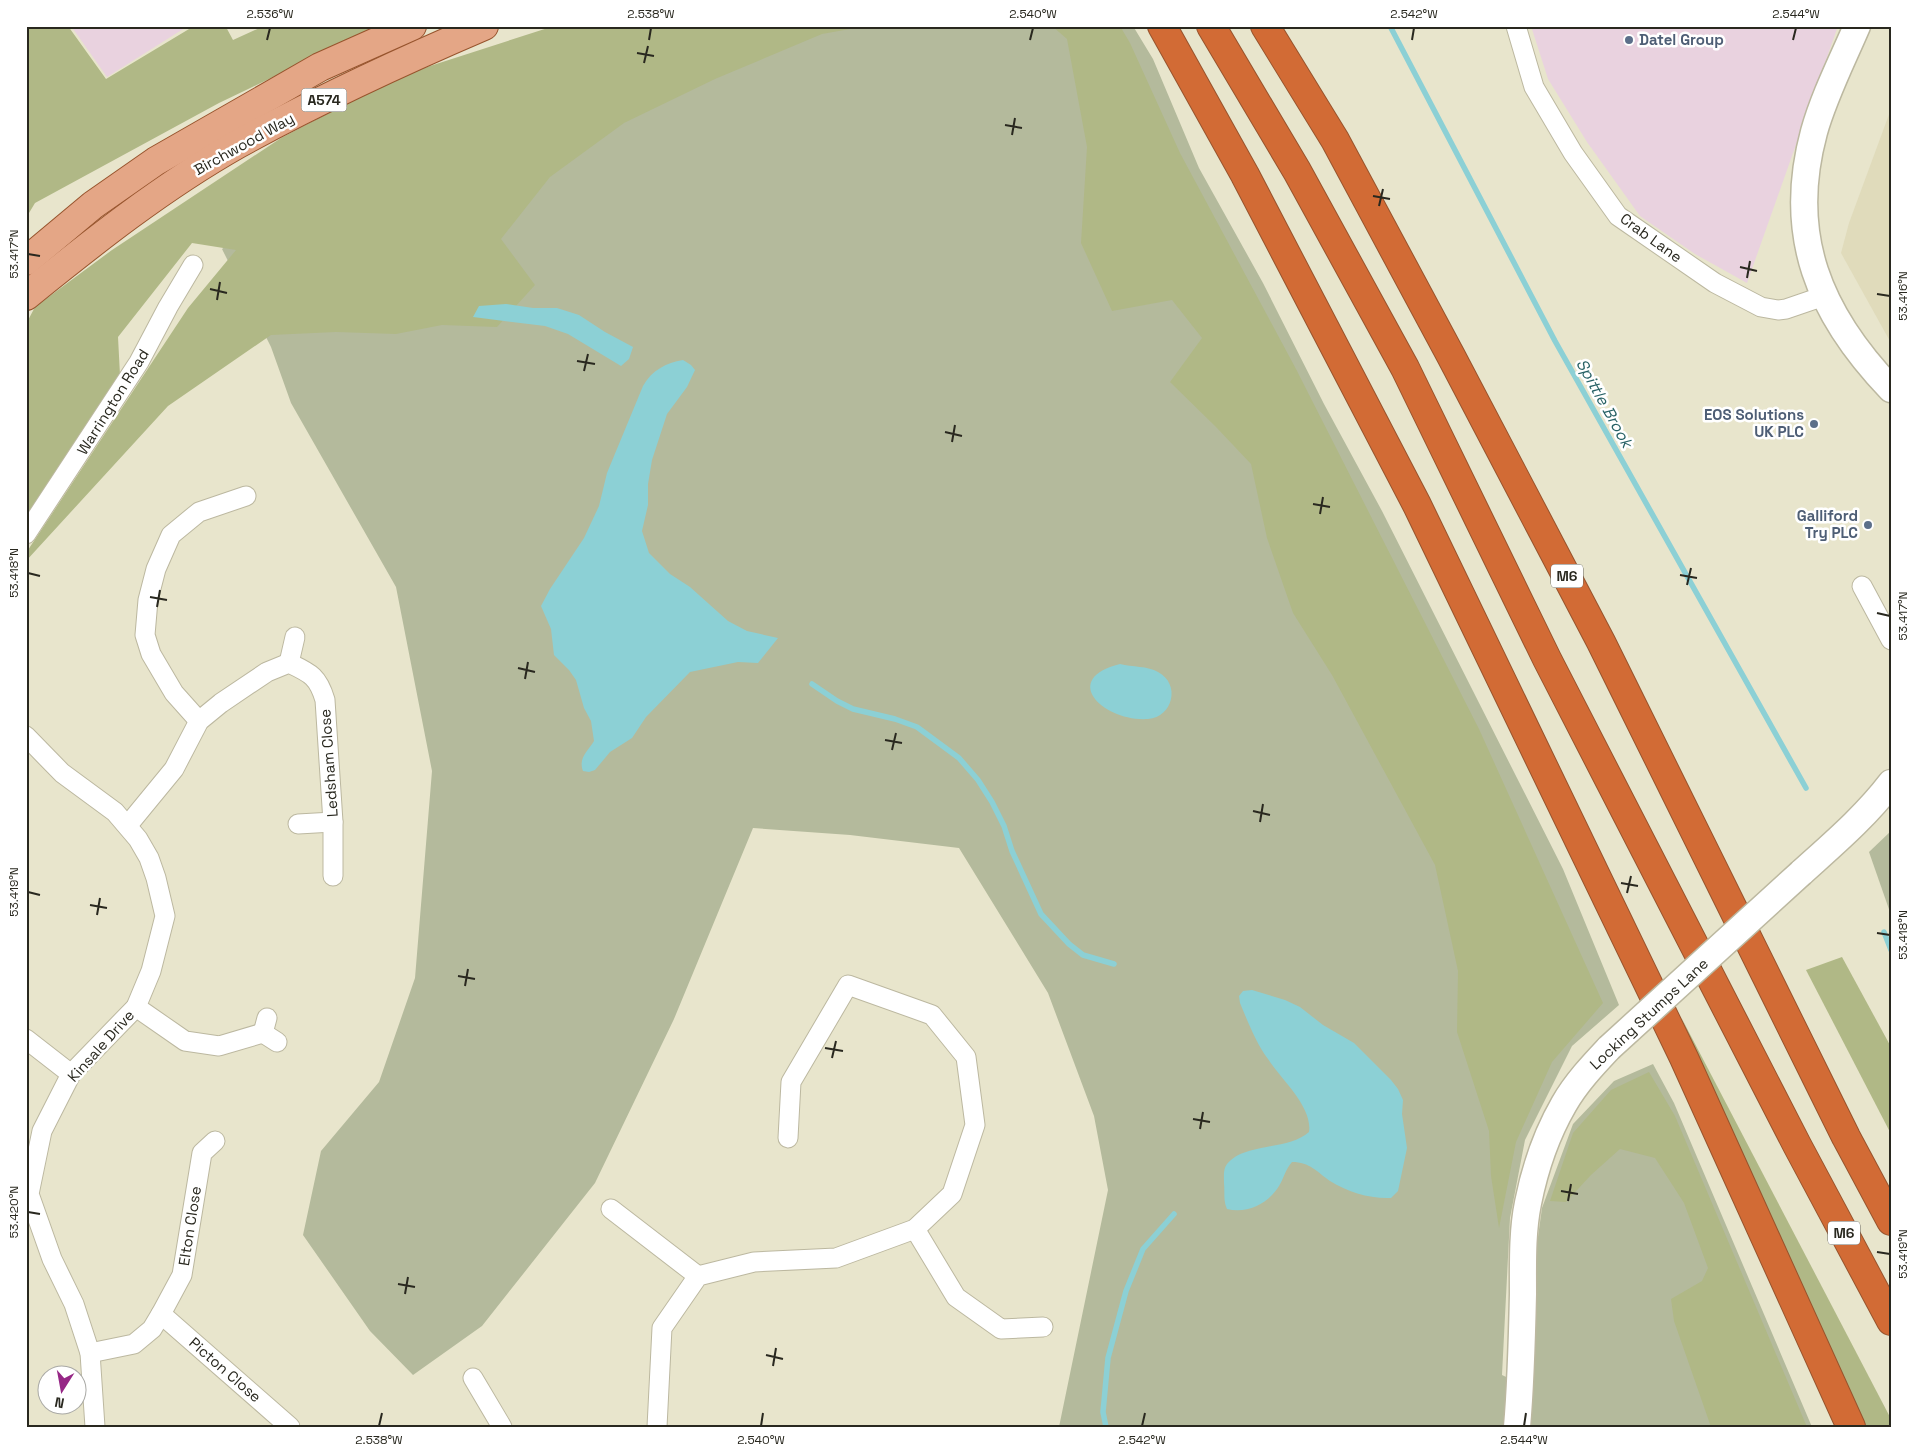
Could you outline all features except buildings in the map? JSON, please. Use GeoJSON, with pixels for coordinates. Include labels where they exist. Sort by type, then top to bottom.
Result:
{"type":"FeatureCollection","features":[{"type":"Feature","properties":{"kind":"highway"},"geometry":{"type":"LineString","coordinates":[[1162,26],[1245,175],[1418,505],[1684,1058],[1851,1427]]}},
{"type":"Feature","properties":{"kind":"highway","name":"M6"},"geometry":{"type":"LineString","coordinates":[[1212,26],[1297,171],[1405,368],[1547,659],[1797,1145],[1891,1321]]}},
{"type":"Feature","properties":{"kind":"highway","name":"M6"},"geometry":{"type":"LineString","coordinates":[[1265,26],[1335,140],[1602,642],[1846,1137],[1891,1220]]}},
{"type":"Feature","properties":{"kind":"highway"},"geometry":{"type":"LineString","coordinates":[[1846,1137],[1891,1213]]}},
{"type":"Feature","properties":{"kind":"highway"},"geometry":{"type":"LineString","coordinates":[[1797,1145],[1891,1339]]}},
{"type":"Feature","properties":{"kind":"main road","name":"Birchwood Way"},"geometry":{"type":"LineString","coordinates":[[26,261],[93,205],[156,161],[320,67],[412,26]]}},
{"type":"Feature","properties":{"kind":"main road","name":"Birchwood Way"},"geometry":{"type":"LineString","coordinates":[[26,296],[107,230],[172,186],[246,140],[389,67],[484,26]]}},
{"type":"Feature","properties":{"kind":"street","name":"Crab Lane"},"geometry":{"type":"LineString","coordinates":[[1516,26],[1534,87],[1573,152],[1618,216],[1715,283],[1761,307],[1778,310],[1786,309],[1824,296]]}},
{"type":"Feature","properties":{"kind":"street"},"geometry":{"type":"LineString","coordinates":[[1857,26],[1815,130],[1806,173],[1804,213],[1806,237],[1816,276],[1841,329],[1891,389]]}},
{"type":"Feature","properties":{"kind":"street","name":"Warrington Road"},"geometry":{"type":"LineString","coordinates":[[26,534],[139,362],[193,265]]}},
{"type":"Feature","properties":{"kind":"street"},"geometry":{"type":"LineString","coordinates":[[199,722],[174,693],[151,654],[145,635],[148,600],[156,569],[171,535],[199,512],[246,496]]}},
{"type":"Feature","properties":{"kind":"street"},"geometry":{"type":"LineString","coordinates":[[1862,586],[1891,640]]}},
{"type":"Feature","properties":{"kind":"street"},"geometry":{"type":"LineString","coordinates":[[128,825],[174,769],[199,722],[221,703],[267,672],[289,663],[295,637]]}},
{"type":"Feature","properties":{"kind":"street","name":"Ledsham Close"},"geometry":{"type":"LineString","coordinates":[[289,663],[314,676],[319,682],[325,700],[333,822],[333,876]]}},
{"type":"Feature","properties":{"kind":"street","name":"Kinsale Drive"},"geometry":{"type":"LineString","coordinates":[[26,736],[62,773],[101,800],[128,825],[149,858],[165,916],[151,971],[136,1007],[72,1074],[42,1131],[28,1194],[52,1260],[74,1304],[90,1353],[95,1427]]}},
{"type":"Feature","properties":{"kind":"street","name":"Locking Stumps Lane"},"geometry":{"type":"LineString","coordinates":[[1517,1427],[1522,1375],[1523,1258],[1527,1205],[1538,1162],[1551,1128],[1565,1102],[1585,1074],[1609,1048],[1858,821],[1875,804],[1891,783]]}},
{"type":"Feature","properties":{"kind":"street"},"geometry":{"type":"LineString","coordinates":[[298,824],[333,822]]}},
{"type":"Feature","properties":{"kind":"street"},"geometry":{"type":"LineString","coordinates":[[658,1427],[662,1328],[698,1276],[754,1262],[836,1258],[915,1229],[952,1194],[975,1125],[966,1057],[932,1015],[848,985],[791,1082],[788,1138]]}},
{"type":"Feature","properties":{"kind":"street"},"geometry":{"type":"LineString","coordinates":[[136,1007],[185,1041],[219,1046],[269,1031]]}},
{"type":"Feature","properties":{"kind":"street"},"geometry":{"type":"LineString","coordinates":[[26,1039],[72,1074]]}},
{"type":"Feature","properties":{"kind":"street","name":"Elton Close"},"geometry":{"type":"LineString","coordinates":[[90,1353],[134,1344],[152,1330],[182,1275],[202,1153],[215,1141]]}},
{"type":"Feature","properties":{"kind":"street"},"geometry":{"type":"LineString","coordinates":[[610,1209],[698,1276]]}},
{"type":"Feature","properties":{"kind":"street"},"geometry":{"type":"LineString","coordinates":[[915,1229],[956,1297],[1001,1329],[1043,1327]]}},
{"type":"Feature","properties":{"kind":"street","name":"Picton Close"},"geometry":{"type":"LineString","coordinates":[[161,1314],[290,1427]]}},
{"type":"Feature","properties":{"kind":"street"},"geometry":{"type":"LineString","coordinates":[[473,1378],[502,1427]]}},
{"type":"Feature","properties":{"kind":"shaded area"},"geometry":{"type":"Polygon","coordinates":[[[71,26],[188,26],[107,77],[71,26]]]}},
{"type":"Feature","properties":{"kind":"shaded area"},"geometry":{"type":"Polygon","coordinates":[[[1531,26],[1838,26],[1747,283],[1695,254],[1640,216],[1587,142],[1548,79],[1531,26]]]}},
{"type":"Feature","properties":{"kind":"shaded area"},"geometry":{"type":"Polygon","coordinates":[[[1891,109],[1891,343],[1841,253],[1849,223],[1891,109]]]}},
{"type":"Feature","properties":{"kind":"green space"},"geometry":{"type":"Polygon","coordinates":[[[26,26],[68,26],[106,79],[194,26],[228,26],[226,27],[233,40],[264,26],[379,26],[219,103],[35,203],[26,218],[26,26]]]}},
{"type":"Feature","properties":{"kind":"green space"},"geometry":{"type":"Polygon","coordinates":[[[554,26],[867,26],[822,34],[715,79],[624,123],[550,177],[501,239],[535,285],[497,327],[442,325],[396,334],[336,332],[271,335],[168,406],[26,561],[26,553],[188,308],[236,250],[192,243],[118,337],[120,375],[26,517],[26,324],[35,307],[112,250],[281,138],[399,76],[554,26]]]}},
{"type":"Feature","properties":{"kind":"green space"},"geometry":{"type":"Polygon","coordinates":[[[641,26],[1133,26],[1153,59],[1199,168],[1263,283],[1324,404],[1382,511],[1563,869],[1619,1005],[1572,1046],[1525,1140],[1510,1218],[1502,1375],[1529,1388],[1533,1273],[1542,1208],[1573,1124],[1614,1081],[1653,1064],[1674,1103],[1812,1427],[1059,1427],[1108,1190],[1094,1116],[1048,993],[959,848],[850,835],[753,828],[674,1019],[595,1183],[482,1326],[413,1375],[370,1331],[303,1235],[321,1151],[379,1082],[415,978],[432,771],[396,587],[291,403],[271,347],[222,249],[291,196],[641,26]]]}},
{"type":"Feature","properties":{"kind":"green space"},"geometry":{"type":"Polygon","coordinates":[[[1052,26],[1120,26],[1130,43],[1180,153],[1296,369],[1479,729],[1603,1003],[1552,1062],[1516,1142],[1499,1228],[1491,1176],[1489,1131],[1457,1032],[1458,971],[1435,865],[1332,675],[1293,613],[1267,538],[1251,464],[1170,382],[1202,338],[1172,300],[1112,311],[1081,243],[1087,147],[1067,39],[1052,26]]]}},
{"type":"Feature","properties":{"kind":"green space"},"geometry":{"type":"Polygon","coordinates":[[[1891,831],[1891,915],[1869,852],[1891,831]]]}},
{"type":"Feature","properties":{"kind":"green space"},"geometry":{"type":"Polygon","coordinates":[[[1842,957],[1891,1047],[1891,1134],[1806,970],[1842,957]]]}},
{"type":"Feature","properties":{"kind":"green space"},"geometry":{"type":"Polygon","coordinates":[[[1681,1017],[1891,1419],[1891,1427],[1863,1427],[1681,1017]]]}},
{"type":"Feature","properties":{"kind":"green space"},"geometry":{"type":"Polygon","coordinates":[[[1649,1072],[1675,1116],[1807,1427],[1711,1427],[1674,1321],[1671,1299],[1702,1281],[1708,1268],[1684,1203],[1655,1158],[1620,1149],[1591,1175],[1566,1202],[1550,1201],[1573,1133],[1611,1090],[1649,1072]]]}},
{"type":"Feature","properties":{"kind":"water"},"geometry":{"type":"Polygon","coordinates":[[[506,304],[533,308],[557,308],[579,315],[633,347],[629,359],[621,366],[568,334],[545,326],[473,317],[479,306],[506,304]]]}},
{"type":"Feature","properties":{"kind":"water"},"geometry":{"type":"Polygon","coordinates":[[[683,360],[695,370],[687,387],[667,414],[652,460],[648,484],[648,505],[642,531],[649,553],[670,574],[690,587],[728,621],[747,631],[778,638],[758,663],[738,662],[690,672],[646,717],[632,738],[610,752],[595,770],[583,771],[583,758],[594,741],[591,721],[584,708],[576,680],[554,655],[551,629],[541,606],[584,538],[599,506],[607,473],[643,386],[660,368],[683,360]]]}},
{"type":"Feature","properties":{"kind":"water"},"geometry":{"type":"Polygon","coordinates":[[[1120,664],[1158,672],[1170,684],[1171,699],[1168,706],[1157,717],[1148,719],[1132,718],[1116,714],[1104,707],[1095,698],[1090,689],[1092,679],[1102,671],[1120,664]]]}},
{"type":"Feature","properties":{"kind":"water"},"geometry":{"type":"Polygon","coordinates":[[[1252,990],[1285,1000],[1300,1007],[1323,1025],[1354,1043],[1398,1089],[1403,1100],[1402,1114],[1407,1148],[1398,1191],[1391,1198],[1367,1196],[1352,1191],[1330,1181],[1309,1166],[1292,1162],[1279,1186],[1263,1203],[1249,1209],[1227,1209],[1224,1176],[1227,1164],[1244,1152],[1290,1142],[1309,1132],[1309,1123],[1301,1103],[1264,1053],[1252,1032],[1240,1003],[1239,996],[1243,991],[1252,990]]]}},
{"type":"Feature","properties":{"kind":"waterway","name":"Spittle Brook"},"geometry":{"type":"LineString","coordinates":[[1390,26],[1555,341],[1806,788]]}},
{"type":"Feature","properties":{"kind":"waterway"},"geometry":{"type":"LineString","coordinates":[[812,684],[853,709],[895,719],[917,727],[959,758],[978,780],[992,802],[1041,914],[1069,944],[1083,955],[1114,964]]}},
{"type":"Feature","properties":{"kind":"waterway","name":"Spittle Brook"},"geometry":{"type":"LineString","coordinates":[[1884,932],[1891,950]]}},
{"type":"Feature","properties":{"kind":"waterway"},"geometry":{"type":"LineString","coordinates":[[1106,1427],[1103,1412],[1108,1358],[1126,1291],[1143,1249],[1174,1214]]}},
{"type":"Feature","properties":{"kind":"place","name":"Datel Group"},"geometry":{"type":"Point","coordinates":[1629,40]}},
{"type":"Feature","properties":{"kind":"place","name":"EOS Solutions UK PLC"},"geometry":{"type":"Point","coordinates":[1814,424]}},
{"type":"Feature","properties":{"kind":"place","name":"Galliford Try PLC"},"geometry":{"type":"Point","coordinates":[1868,525]}}]}
